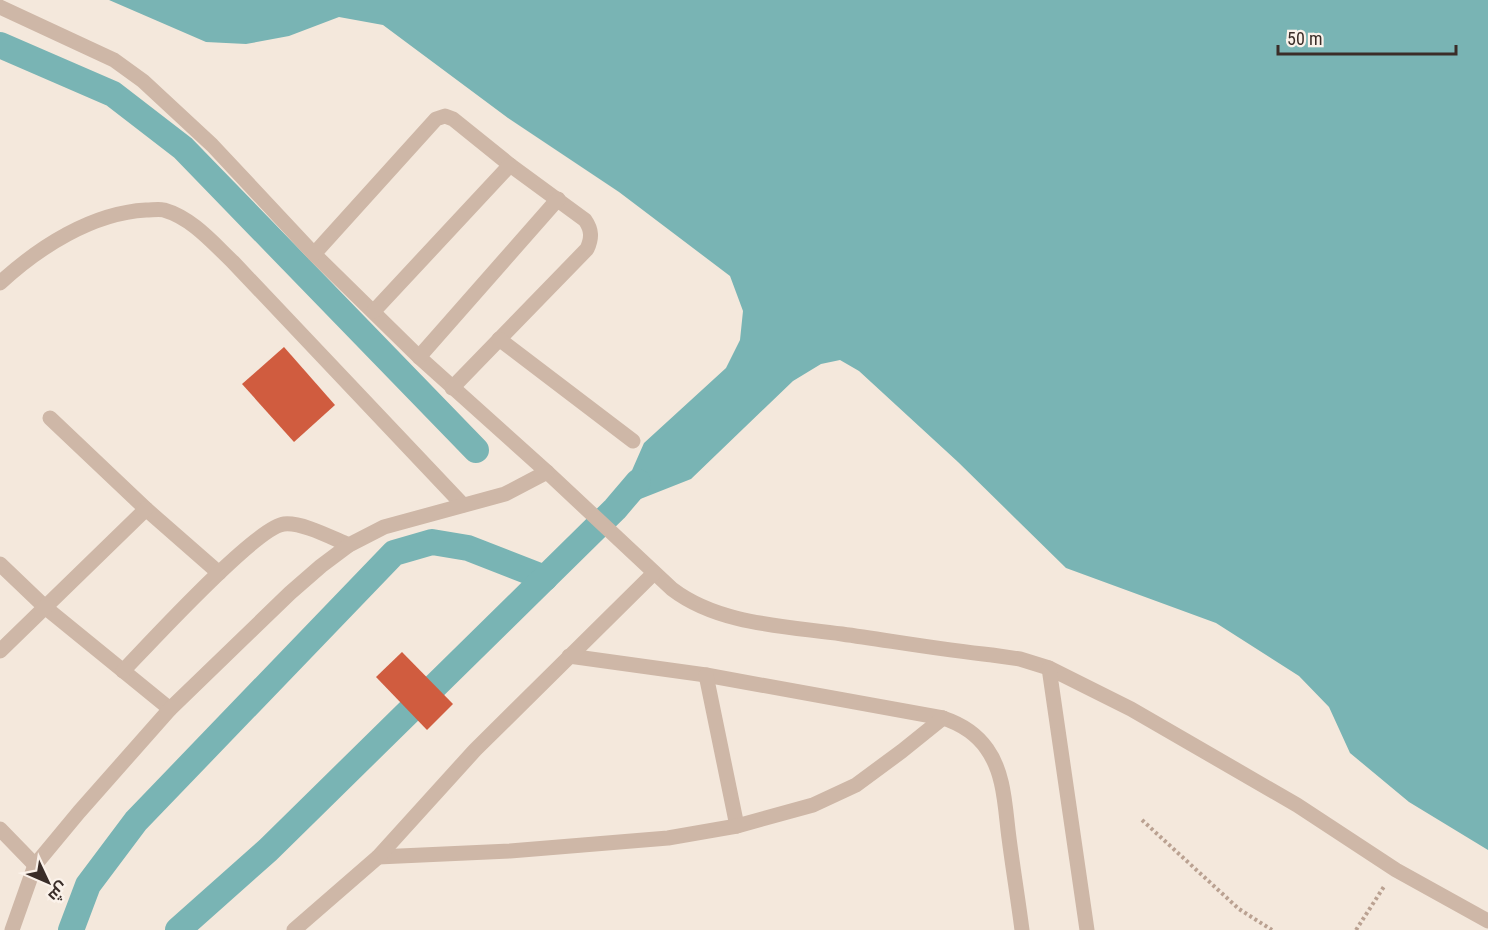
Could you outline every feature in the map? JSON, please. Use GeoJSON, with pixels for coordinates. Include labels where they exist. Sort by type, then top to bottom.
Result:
{"type":"FeatureCollection","features":[{"type":"Feature","properties":{"kind":"street"},"geometry":{"type":"LineString","coordinates":[[0,7],[114,60],[143,81],[212,145],[314,254],[419,357],[547,472],[648,568],[685,599],[705,608],[734,616],[1020,659],[1049,668],[1131,709],[1297,805],[1396,870],[1488,921]]}},
{"type":"Feature","properties":{"kind":"street"},"geometry":{"type":"LineString","coordinates":[[314,254],[436,119],[441,117],[453,119],[510,165],[585,220],[591,231],[591,240],[587,249],[452,388]]}},
{"type":"Feature","properties":{"kind":"street"},"geometry":{"type":"LineString","coordinates":[[374,311],[510,165]]}},
{"type":"Feature","properties":{"kind":"street"},"geometry":{"type":"LineString","coordinates":[[419,357],[558,199]]}},
{"type":"Feature","properties":{"kind":"street"},"geometry":{"type":"LineString","coordinates":[[0,283],[46,247],[111,214],[162,209],[186,220],[233,262],[463,505]]}},
{"type":"Feature","properties":{"kind":"street"},"geometry":{"type":"LineString","coordinates":[[499,339],[633,441]]}},
{"type":"Feature","properties":{"kind":"street"},"geometry":{"type":"LineString","coordinates":[[50,418],[146,509],[219,573]]}},
{"type":"Feature","properties":{"kind":"street"},"geometry":{"type":"LineString","coordinates":[[12,930],[35,866],[86,804],[170,709],[290,593],[349,545],[384,527],[505,494],[547,472]]}},
{"type":"Feature","properties":{"kind":"street"},"geometry":{"type":"LineString","coordinates":[[0,651],[146,509]]}},
{"type":"Feature","properties":{"kind":"street"},"geometry":{"type":"LineString","coordinates":[[123,671],[219,573],[268,529],[285,524],[302,526],[349,545]]}},
{"type":"Feature","properties":{"kind":"street"},"geometry":{"type":"LineString","coordinates":[[0,564],[46,608],[170,709]]}},
{"type":"Feature","properties":{"kind":"street"},"geometry":{"type":"LineString","coordinates":[[294,930],[378,857],[475,750],[569,656],[648,568]]}},
{"type":"Feature","properties":{"kind":"street"},"geometry":{"type":"LineString","coordinates":[[569,656],[706,675],[943,718],[960,724],[976,736],[988,750],[997,768],[1003,792],[1022,930]]}},
{"type":"Feature","properties":{"kind":"street"},"geometry":{"type":"LineString","coordinates":[[1049,668],[1087,930]]}},
{"type":"Feature","properties":{"kind":"street"},"geometry":{"type":"LineString","coordinates":[[706,675],[737,826]]}},
{"type":"Feature","properties":{"kind":"street"},"geometry":{"type":"LineString","coordinates":[[378,857],[510,851],[668,838],[737,826],[813,804],[856,785],[943,718]]}},
{"type":"Feature","properties":{"kind":"street"},"geometry":{"type":"LineString","coordinates":[[0,829],[35,866]]}},
{"type":"Feature","properties":{"kind":"path"},"geometry":{"type":"LineString","coordinates":[[1142,820],[1239,909],[1272,930]]}},
{"type":"Feature","properties":{"kind":"path"},"geometry":{"type":"LineString","coordinates":[[1356,930],[1396,870]]}},
{"type":"Feature","properties":{"kind":"water"},"geometry":{"type":"Polygon","coordinates":[[[109,0],[1488,0],[1488,850],[1409,802],[1350,753],[1329,707],[1299,676],[1216,623],[1066,568],[958,462],[859,371],[840,360],[821,364],[793,381],[691,479],[615,509],[644,443],[726,368],[740,340],[743,311],[730,276],[619,192],[508,118],[383,25],[339,17],[289,36],[246,44],[206,42],[109,0]]]}},
{"type":"Feature","properties":{"kind":"building"},"geometry":{"type":"Polygon","coordinates":[[[284,347],[335,405],[294,442],[242,384],[284,347]]]}},
{"type":"Feature","properties":{"kind":"building"},"geometry":{"type":"Polygon","coordinates":[[[402,652],[453,704],[427,730],[376,677],[402,652]]]}},
{"type":"Feature","properties":{"kind":"waterway"},"geometry":{"type":"LineString","coordinates":[[0,45],[113,94],[183,148],[476,450]]}},
{"type":"Feature","properties":{"kind":"waterway"},"geometry":{"type":"LineString","coordinates":[[178,930],[268,850],[615,509],[638,482]]}},
{"type":"Feature","properties":{"kind":"waterway"},"geometry":{"type":"LineString","coordinates":[[71,930],[88,885],[136,821],[394,553],[432,542],[468,548],[545,578]]}}]}
